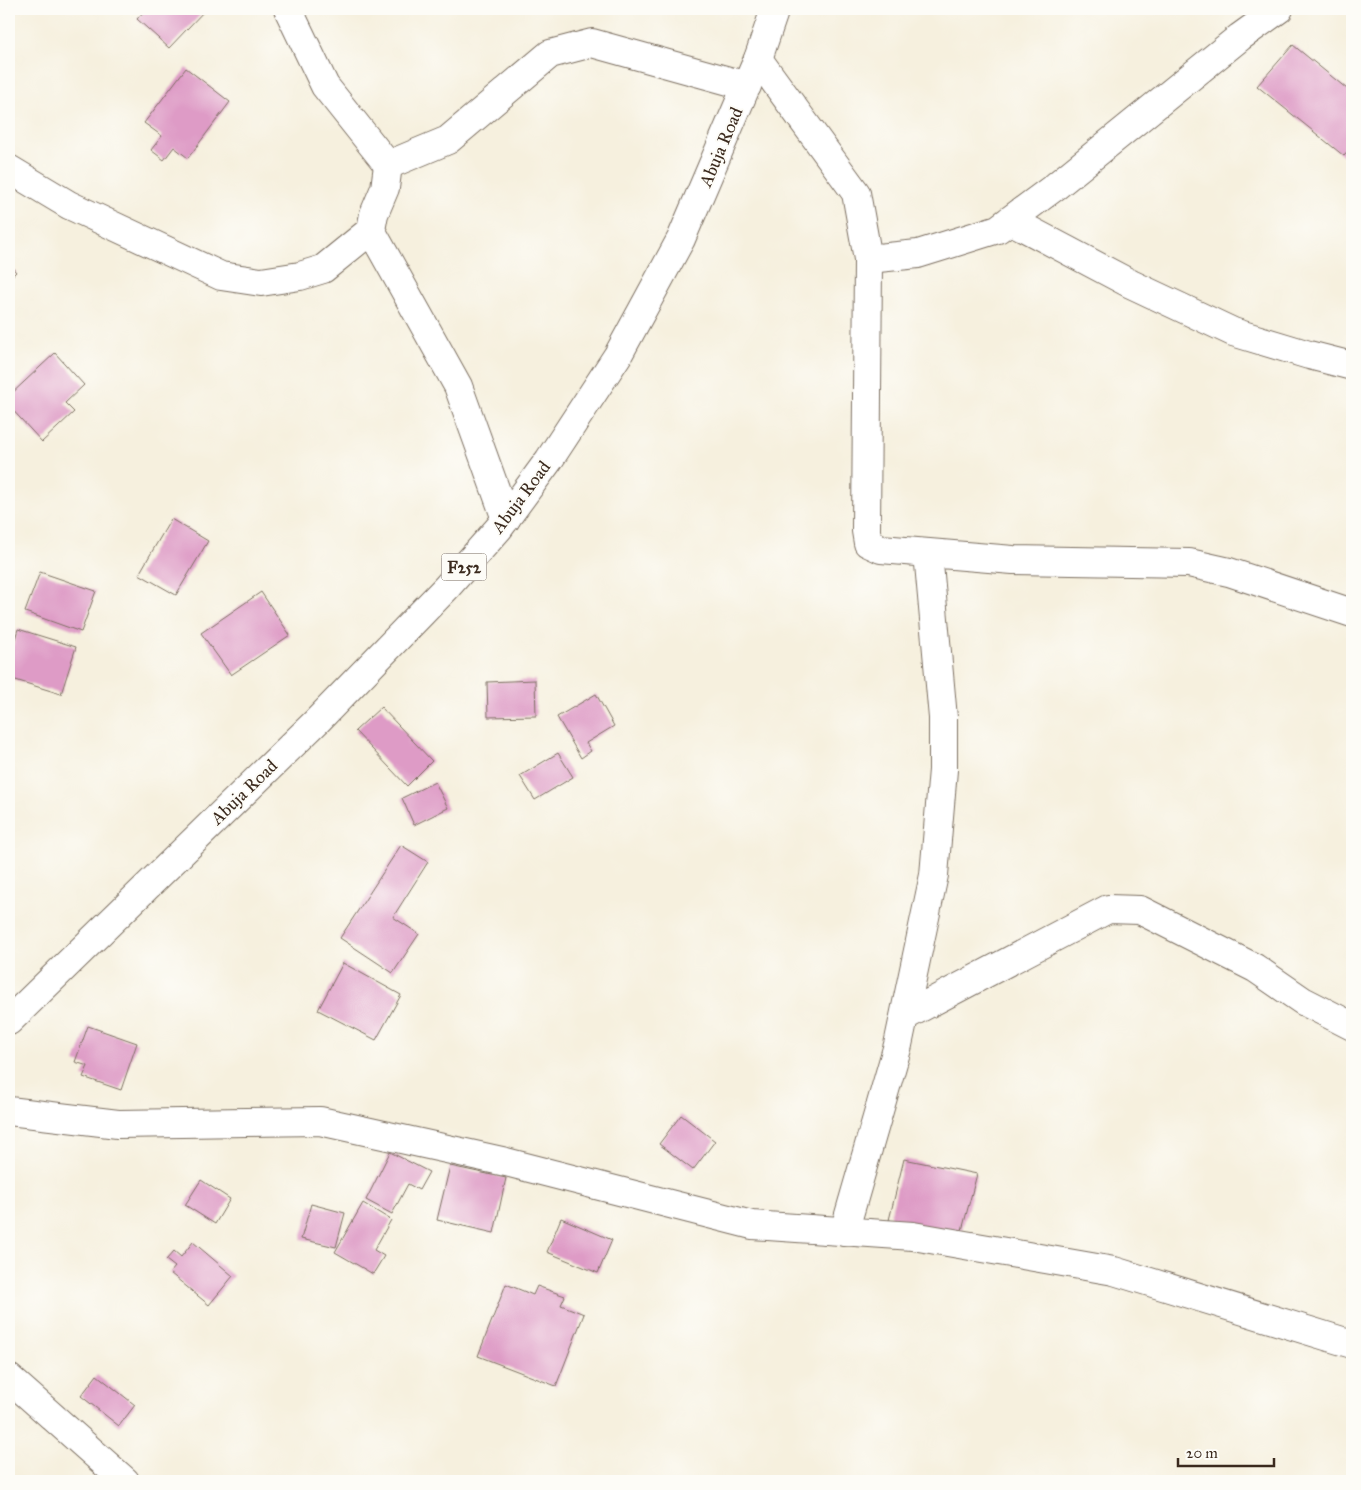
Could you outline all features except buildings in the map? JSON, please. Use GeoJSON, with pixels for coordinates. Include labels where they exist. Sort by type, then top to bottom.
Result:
{"type":"FeatureCollection","features":[{"type":"Feature","properties":{"kind":"street"},"geometry":{"type":"LineString","coordinates":[[288,9],[326,86],[388,165],[385,188],[374,214],[371,230],[458,386],[506,519]]}},
{"type":"Feature","properties":{"kind":"street","name":"Abuja Road"},"geometry":{"type":"LineString","coordinates":[[9,1021],[317,721],[446,588],[506,519],[549,460],[618,355],[681,239],[747,86],[775,9]]}},
{"type":"Feature","properties":{"kind":"street"},"geometry":{"type":"LineString","coordinates":[[868,259],[918,254],[998,229],[1056,186],[1240,37],[1279,9]]}},
{"type":"Feature","properties":{"kind":"street"},"geometry":{"type":"LineString","coordinates":[[388,165],[448,140],[550,54],[592,43],[747,86]]}},
{"type":"Feature","properties":{"kind":"street"},"geometry":{"type":"LineString","coordinates":[[758,59],[856,193],[868,259],[866,522],[868,543],[881,549],[1013,560],[1189,563],[1229,572],[1352,613]]}},
{"type":"Feature","properties":{"kind":"street"},"geometry":{"type":"LineString","coordinates":[[9,169],[69,205],[221,276],[260,282],[300,276],[323,269],[371,230]]}},
{"type":"Feature","properties":{"kind":"street"},"geometry":{"type":"LineString","coordinates":[[1010,220],[1131,284],[1233,332],[1309,356],[1352,366]]}},
{"type":"Feature","properties":{"kind":"street"},"geometry":{"type":"LineString","coordinates":[[844,1232],[898,1045],[934,875],[943,770],[943,718],[928,553]]}},
{"type":"Feature","properties":{"kind":"street"},"geometry":{"type":"LineString","coordinates":[[904,1016],[1108,910],[1140,910],[1255,968],[1303,1000],[1352,1026]]}},
{"type":"Feature","properties":{"kind":"street"},"geometry":{"type":"LineString","coordinates":[[9,1110],[118,1124],[320,1121],[506,1162],[752,1225],[913,1236],[1114,1271],[1352,1344]]}},
{"type":"Feature","properties":{"kind":"street"},"geometry":{"type":"LineString","coordinates":[[9,1378],[125,1481]]}}]}
